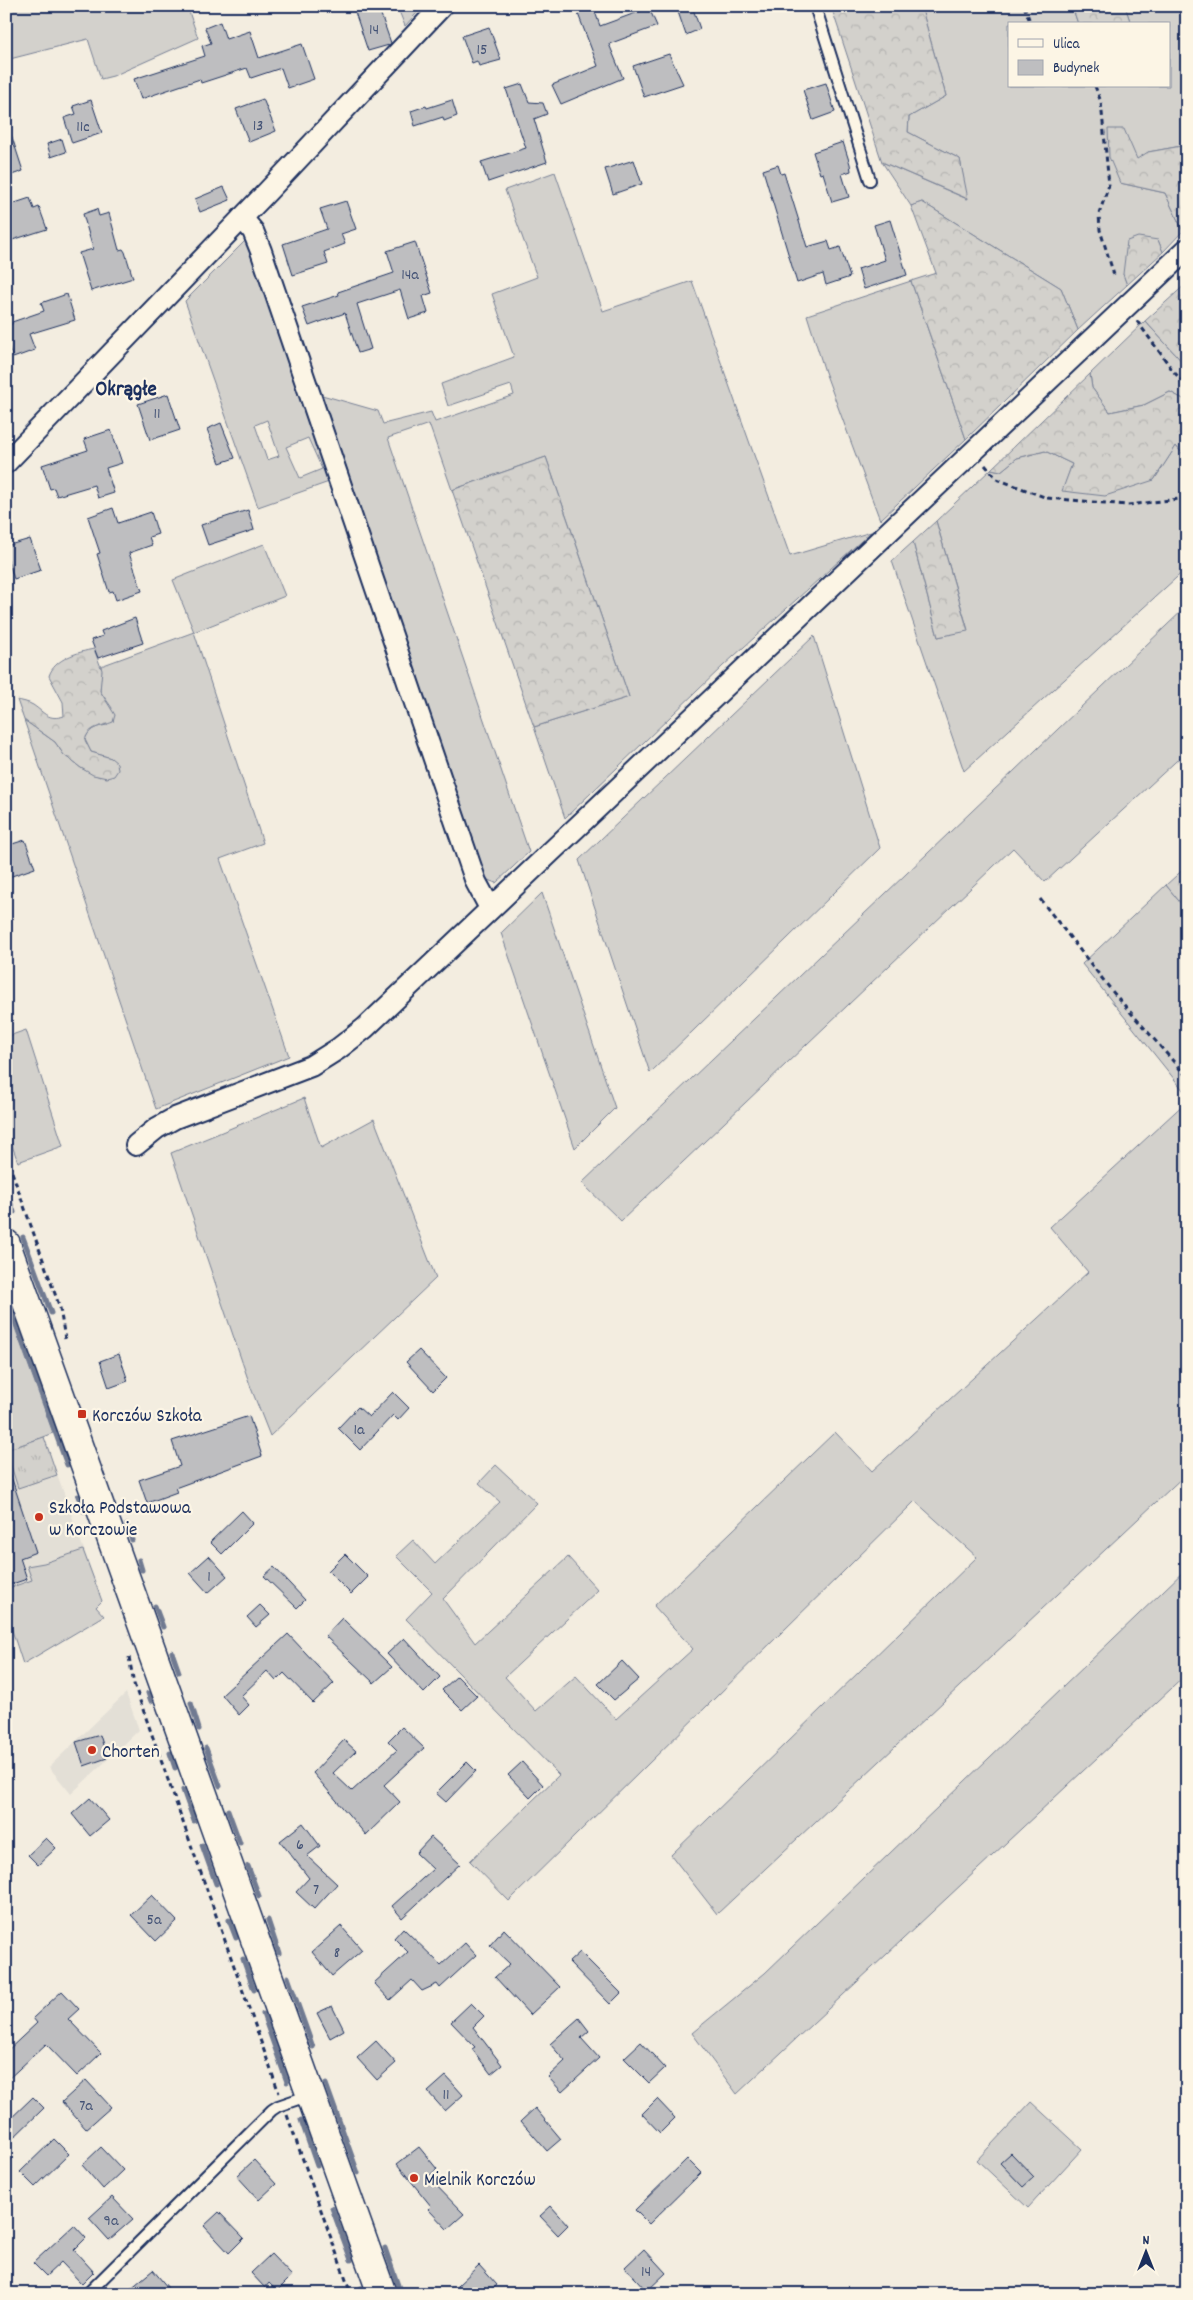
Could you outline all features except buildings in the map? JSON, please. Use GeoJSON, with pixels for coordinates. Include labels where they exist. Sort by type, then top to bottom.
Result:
{"type":"FeatureCollection","features":[{"type":"Feature","properties":{"kind":"main road"},"geometry":{"type":"LineString","coordinates":[[6,1244],[382,2294]]}},
{"type":"Feature","properties":{"kind":"street"},"geometry":{"type":"LineString","coordinates":[[6,463],[242,218],[442,6]]}},
{"type":"Feature","properties":{"kind":"street"},"geometry":{"type":"LineString","coordinates":[[242,218],[252,231],[261,251],[476,882],[490,908]]}},
{"type":"Feature","properties":{"kind":"street"},"geometry":{"type":"LineString","coordinates":[[136,1145],[174,1118],[298,1072],[338,1049],[377,1016],[1187,249]]}},
{"type":"Feature","properties":{"kind":"lane"},"geometry":{"type":"LineString","coordinates":[[815,6],[870,180]]}},
{"type":"Feature","properties":{"kind":"lane"},"geometry":{"type":"LineString","coordinates":[[87,2294],[272,2110],[311,2095]]}},
{"type":"Feature","properties":{"kind":"path"},"geometry":{"type":"LineString","coordinates":[[1024,6],[1030,22]]}},
{"type":"Feature","properties":{"kind":"path"},"geometry":{"type":"LineString","coordinates":[[1096,88],[1101,102],[1109,185],[1099,214],[1100,230],[1114,275]]}},
{"type":"Feature","properties":{"kind":"path"},"geometry":{"type":"LineString","coordinates":[[1125,307],[1174,372],[1187,386]]}},
{"type":"Feature","properties":{"kind":"path"},"geometry":{"type":"LineString","coordinates":[[974,452],[997,478],[1047,498],[1128,505],[1187,498]]}},
{"type":"Feature","properties":{"kind":"path"},"geometry":{"type":"LineString","coordinates":[[1040,899],[1112,991],[1187,1077]]}},
{"type":"Feature","properties":{"kind":"path"},"geometry":{"type":"LineString","coordinates":[[6,1155],[60,1308],[68,1346]]}},
{"type":"Feature","properties":{"kind":"path"},"geometry":{"type":"LineString","coordinates":[[128,1652],[137,1692],[351,2294]]}},
{"type":"Feature","properties":{"kind":"shaded area","name":"Szkoła Podstawowa w Korczowie"},"geometry":{"type":"Polygon","coordinates":[[[44,1437],[102,1601],[6,1612],[6,1450],[44,1437]]]}},
{"type":"Feature","properties":{"kind":"shaded area"},"geometry":{"type":"Polygon","coordinates":[[[126,1693],[139,1730],[71,1794],[49,1767],[126,1693]]]}},
{"type":"Feature","properties":{"kind":"green space"},"geometry":{"type":"Polygon","coordinates":[[[6,6],[187,6],[198,38],[113,76],[101,79],[88,39],[6,60],[6,6]]]}},
{"type":"Feature","properties":{"kind":"green space"},"geometry":{"type":"Polygon","coordinates":[[[397,6],[423,6],[405,26],[397,6]]]}},
{"type":"Feature","properties":{"kind":"green space"},"geometry":{"type":"Polygon","coordinates":[[[831,6],[921,6],[946,96],[909,117],[908,132],[960,159],[968,199],[882,162],[831,6]]]}},
{"type":"Feature","properties":{"kind":"green space"},"geometry":{"type":"Polygon","coordinates":[[[921,6],[1072,6],[1077,22],[1008,22],[1008,88],[1170,88],[1170,22],[1130,22],[1125,6],[1187,6],[1187,145],[1148,152],[1120,183],[1165,193],[1183,231],[1163,252],[1158,240],[1123,274],[1127,285],[1078,330],[1061,288],[922,202],[911,206],[882,162],[967,199],[960,159],[908,132],[909,117],[946,96],[921,6]]]}},
{"type":"Feature","properties":{"kind":"green space"},"geometry":{"type":"Polygon","coordinates":[[[1072,6],[1125,6],[1130,22],[1077,22],[1072,6]]]}},
{"type":"Feature","properties":{"kind":"green space"},"geometry":{"type":"Polygon","coordinates":[[[1108,129],[1124,129],[1137,159],[1148,152],[1187,145],[1187,228],[1183,231],[1165,193],[1120,183],[1109,157],[1108,129]]]}},
{"type":"Feature","properties":{"kind":"green space"},"geometry":{"type":"Polygon","coordinates":[[[555,172],[603,311],[692,281],[790,556],[871,532],[723,666],[565,818],[534,727],[629,697],[546,457],[452,490],[429,424],[388,438],[529,852],[496,883],[485,879],[322,395],[378,411],[383,424],[431,412],[435,422],[514,395],[511,385],[448,406],[441,384],[514,357],[492,294],[537,277],[505,190],[555,172]]]}},
{"type":"Feature","properties":{"kind":"green space"},"geometry":{"type":"Polygon","coordinates":[[[922,202],[1061,288],[1078,330],[966,439],[911,281],[936,273],[911,206],[922,202]]]}},
{"type":"Feature","properties":{"kind":"green space"},"geometry":{"type":"Polygon","coordinates":[[[1138,237],[1158,240],[1163,252],[1127,285],[1123,274],[1127,241],[1138,237]]]}},
{"type":"Feature","properties":{"kind":"green space"},"geometry":{"type":"Polygon","coordinates":[[[246,240],[329,482],[258,507],[185,301],[246,240]],[[267,420],[255,425],[267,460],[279,456],[267,420]],[[308,438],[286,447],[300,478],[322,469],[308,438]]]}},
{"type":"Feature","properties":{"kind":"green space"},"geometry":{"type":"Polygon","coordinates":[[[911,281],[966,439],[880,520],[825,372],[807,315],[911,281]]]}},
{"type":"Feature","properties":{"kind":"green space"},"geometry":{"type":"Polygon","coordinates":[[[1187,283],[1187,367],[1145,321],[1187,283]]]}},
{"type":"Feature","properties":{"kind":"green space"},"geometry":{"type":"Polygon","coordinates":[[[1145,321],[1187,367],[1187,404],[1185,400],[1170,392],[1144,405],[1110,412],[1092,388],[1090,374],[1145,321]]]}},
{"type":"Feature","properties":{"kind":"green space"},"geometry":{"type":"Polygon","coordinates":[[[1090,374],[1092,388],[1110,412],[1144,405],[1170,392],[1185,400],[1187,459],[1176,446],[1154,480],[1105,496],[1062,491],[1072,464],[1045,451],[1017,458],[1001,471],[991,469],[1090,374]]]}},
{"type":"Feature","properties":{"kind":"green space"},"geometry":{"type":"Polygon","coordinates":[[[1176,446],[1187,459],[1185,483],[1187,568],[964,771],[892,561],[913,542],[938,637],[968,630],[936,521],[991,469],[1001,471],[1017,458],[1045,451],[1072,464],[1063,490],[1154,480],[1176,446]]]}},
{"type":"Feature","properties":{"kind":"green space"},"geometry":{"type":"Polygon","coordinates":[[[546,457],[629,697],[534,727],[452,490],[546,457]]]}},
{"type":"Feature","properties":{"kind":"green space"},"geometry":{"type":"Polygon","coordinates":[[[936,521],[968,631],[938,637],[913,542],[936,521]]]}},
{"type":"Feature","properties":{"kind":"green space"},"geometry":{"type":"Polygon","coordinates":[[[264,544],[285,596],[194,632],[173,580],[264,544]]]}},
{"type":"Feature","properties":{"kind":"green space"},"geometry":{"type":"Polygon","coordinates":[[[1187,606],[1187,751],[1045,882],[1013,848],[621,1221],[582,1183],[1187,606]]]}},
{"type":"Feature","properties":{"kind":"green space"},"geometry":{"type":"Polygon","coordinates":[[[194,632],[263,843],[220,859],[289,1056],[156,1109],[24,720],[55,742],[64,755],[81,768],[100,777],[111,758],[91,752],[85,740],[93,729],[107,725],[112,708],[100,691],[101,666],[194,632]]]}},
{"type":"Feature","properties":{"kind":"green space"},"geometry":{"type":"Polygon","coordinates":[[[814,636],[880,848],[650,1073],[579,860],[814,636]]]}},
{"type":"Feature","properties":{"kind":"green space"},"geometry":{"type":"Polygon","coordinates":[[[94,649],[102,670],[100,691],[115,715],[113,722],[92,729],[85,740],[91,752],[111,758],[117,763],[118,770],[114,776],[107,778],[93,775],[64,755],[55,742],[24,720],[17,700],[31,704],[50,717],[64,716],[63,702],[49,676],[56,665],[67,657],[94,649]]]}},
{"type":"Feature","properties":{"kind":"green space"},"geometry":{"type":"Polygon","coordinates":[[[1187,866],[1187,911],[1166,885],[1187,866]]]}},
{"type":"Feature","properties":{"kind":"green space"},"geometry":{"type":"Polygon","coordinates":[[[1166,885],[1187,911],[1187,1095],[1082,964],[1166,885]]]}},
{"type":"Feature","properties":{"kind":"green space"},"geometry":{"type":"Polygon","coordinates":[[[542,893],[615,1108],[575,1148],[501,933],[542,893]]]}},
{"type":"Feature","properties":{"kind":"green space"},"geometry":{"type":"Polygon","coordinates":[[[26,1030],[63,1146],[18,1162],[6,1129],[6,1037],[26,1030]]]}},
{"type":"Feature","properties":{"kind":"green space"},"geometry":{"type":"Polygon","coordinates":[[[304,1098],[321,1148],[374,1119],[436,1278],[270,1436],[251,1388],[171,1153],[304,1098]]]}},
{"type":"Feature","properties":{"kind":"green space"},"geometry":{"type":"Polygon","coordinates":[[[1187,1101],[1187,1473],[717,1914],[671,1855],[977,1557],[915,1501],[509,1901],[470,1861],[559,1775],[406,1619],[432,1592],[396,1556],[413,1540],[435,1564],[500,1502],[479,1483],[496,1465],[537,1503],[443,1599],[475,1643],[568,1557],[598,1590],[505,1677],[536,1711],[576,1676],[616,1719],[693,1649],[654,1606],[835,1432],[872,1471],[1088,1272],[1050,1227],[1187,1101]]]}},
{"type":"Feature","properties":{"kind":"green space"},"geometry":{"type":"Polygon","coordinates":[[[6,1303],[53,1433],[6,1451],[6,1303]]]}},
{"type":"Feature","properties":{"kind":"green space"},"geometry":{"type":"Polygon","coordinates":[[[44,1437],[57,1475],[18,1488],[6,1450],[44,1437]]]}},
{"type":"Feature","properties":{"kind":"green space"},"geometry":{"type":"Polygon","coordinates":[[[83,1550],[102,1601],[96,1607],[104,1616],[23,1664],[6,1612],[6,1589],[32,1580],[27,1566],[44,1563],[83,1550]]]}},
{"type":"Feature","properties":{"kind":"green space"},"geometry":{"type":"Polygon","coordinates":[[[1187,1568],[1187,1674],[737,2094],[692,2033],[765,1973],[1187,1568]]]}},
{"type":"Feature","properties":{"kind":"green space"},"geometry":{"type":"Polygon","coordinates":[[[1031,2102],[1082,2149],[1028,2208],[977,2160],[1031,2102]]]}},
{"type":"Feature","properties":{"kind":"waterway"},"geometry":{"type":"LineString","coordinates":[[6,1190],[14,1212]]}},
{"type":"Feature","properties":{"kind":"waterway"},"geometry":{"type":"LineString","coordinates":[[23,1237],[51,1313]]}},
{"type":"Feature","properties":{"kind":"waterway"},"geometry":{"type":"LineString","coordinates":[[6,1296],[67,1465]]}},
{"type":"Feature","properties":{"kind":"waterway"},"geometry":{"type":"LineString","coordinates":[[78,1496],[84,1511]]}},
{"type":"Feature","properties":{"kind":"waterway"},"geometry":{"type":"LineString","coordinates":[[127,1525],[132,1540]]}},
{"type":"Feature","properties":{"kind":"waterway"},"geometry":{"type":"LineString","coordinates":[[139,1560],[142,1570]]}},
{"type":"Feature","properties":{"kind":"waterway"},"geometry":{"type":"LineString","coordinates":[[155,1606],[163,1627]]}},
{"type":"Feature","properties":{"kind":"waterway"},"geometry":{"type":"LineString","coordinates":[[172,1652],[179,1672]]}},
{"type":"Feature","properties":{"kind":"waterway"},"geometry":{"type":"LineString","coordinates":[[148,1693],[151,1701]]}},
{"type":"Feature","properties":{"kind":"waterway"},"geometry":{"type":"LineString","coordinates":[[191,1703],[199,1729]]}},
{"type":"Feature","properties":{"kind":"waterway"},"geometry":{"type":"LineString","coordinates":[[206,1748],[220,1786]]}},
{"type":"Feature","properties":{"kind":"waterway"},"geometry":{"type":"LineString","coordinates":[[170,1753],[175,1768]]}},
{"type":"Feature","properties":{"kind":"waterway"},"geometry":{"type":"LineString","coordinates":[[183,1790],[194,1821]]}},
{"type":"Feature","properties":{"kind":"waterway"},"geometry":{"type":"LineString","coordinates":[[228,1810],[240,1843]]}},
{"type":"Feature","properties":{"kind":"waterway"},"geometry":{"type":"LineString","coordinates":[[202,1845],[216,1884]]}},
{"type":"Feature","properties":{"kind":"waterway"},"geometry":{"type":"LineString","coordinates":[[248,1866],[259,1896]]}},
{"type":"Feature","properties":{"kind":"waterway"},"geometry":{"type":"LineString","coordinates":[[229,1920],[236,1938]]}},
{"type":"Feature","properties":{"kind":"waterway"},"geometry":{"type":"LineString","coordinates":[[268,1920],[279,1953]]}},
{"type":"Feature","properties":{"kind":"waterway"},"geometry":{"type":"LineString","coordinates":[[243,1959],[254,1990]]}},
{"type":"Feature","properties":{"kind":"waterway"},"geometry":{"type":"LineString","coordinates":[[288,1977],[313,2047]]}},
{"type":"Feature","properties":{"kind":"waterway"},"geometry":{"type":"LineString","coordinates":[[263,2014],[287,2082]]}},
{"type":"Feature","properties":{"kind":"waterway"},"geometry":{"type":"LineString","coordinates":[[326,2084],[358,2173]]}},
{"type":"Feature","properties":{"kind":"waterway"},"geometry":{"type":"LineString","coordinates":[[301,2120],[317,2166]]}},
{"type":"Feature","properties":{"kind":"waterway"},"geometry":{"type":"LineString","coordinates":[[332,2208],[351,2260]]}},
{"type":"Feature","properties":{"kind":"waterway"},"geometry":{"type":"LineString","coordinates":[[385,2248],[401,2294]]}},
{"type":"Feature","properties":{"kind":"waterway"},"geometry":{"type":"LineString","coordinates":[[361,2288],[363,2294]]}},
{"type":"Feature","properties":{"kind":"place","name":"Korczów Szkoła"},"geometry":{"type":"Point","coordinates":[82,1414]}},
{"type":"Feature","properties":{"kind":"place","name":"Szkoła Podstawowa w Korczowie"},"geometry":{"type":"Point","coordinates":[39,1517]}},
{"type":"Feature","properties":{"kind":"place","name":"Chorten"},"geometry":{"type":"Point","coordinates":[92,1750]}},
{"type":"Feature","properties":{"kind":"place","name":"Mielnik Korczów"},"geometry":{"type":"Point","coordinates":[414,2178]}},
{"type":"Feature","properties":{"kind":"district","name":"Okrągłe"},"geometry":{"type":"Point","coordinates":[126,388]}}]}
